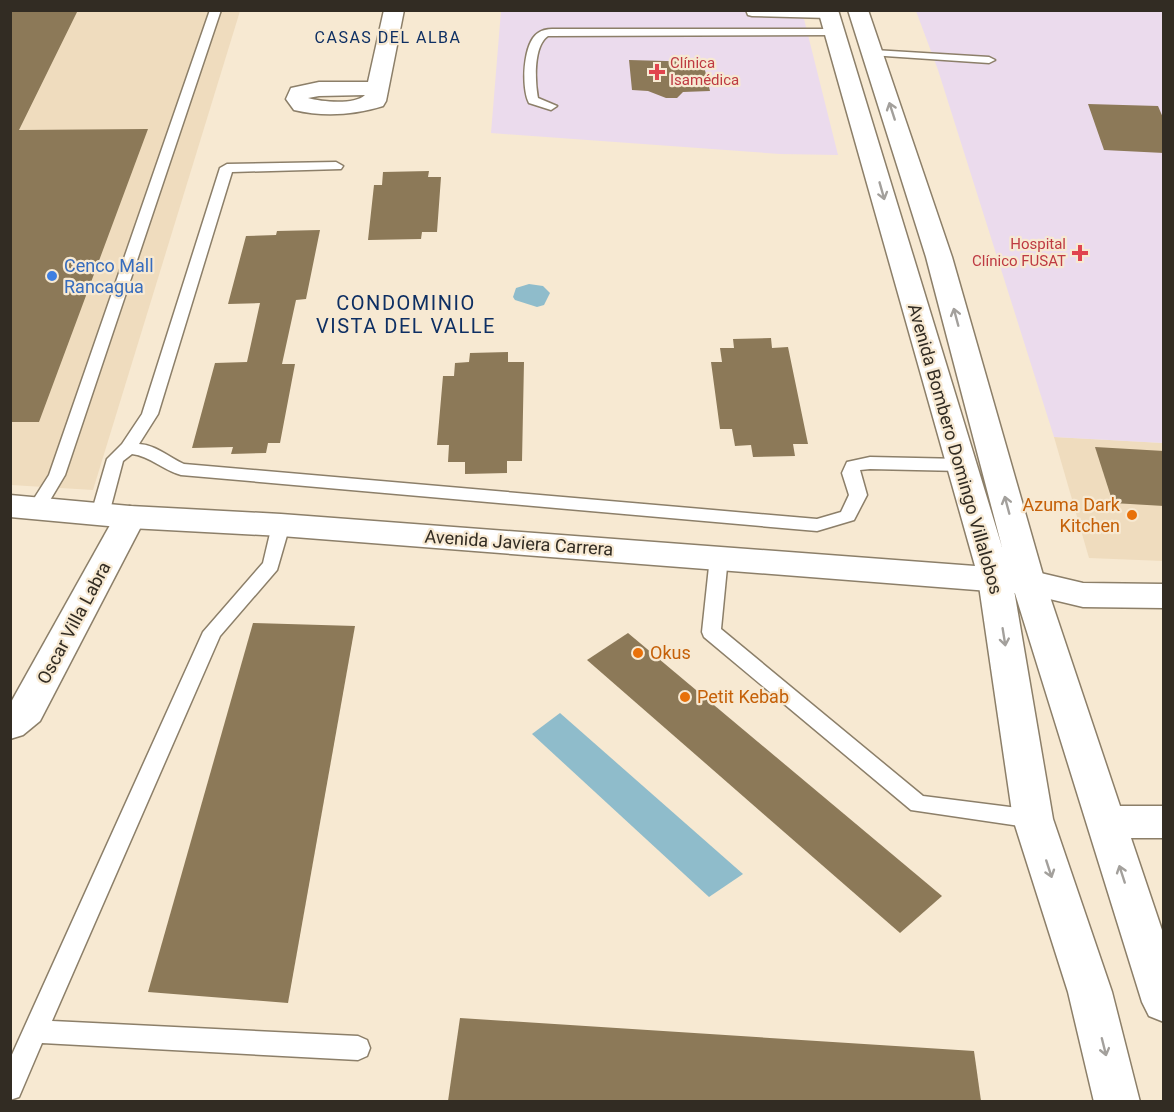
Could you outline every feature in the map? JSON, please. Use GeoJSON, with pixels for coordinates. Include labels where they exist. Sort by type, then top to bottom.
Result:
{"type":"FeatureCollection","features":[{"type":"Feature","properties":{"kind":"main road"},"geometry":{"type":"LineString","coordinates":[[378,88],[394,10]]}},
{"type":"Feature","properties":{"kind":"main road"},"geometry":{"type":"LineString","coordinates":[[830,19],[859,13]]}},
{"type":"Feature","properties":{"kind":"main road","name":"Avenida Bombero Domingo Villalobos"},"geometry":{"type":"LineString","coordinates":[[859,13],[939,257],[1011,581],[1033,819],[1090,992],[1117,1101]]}},
{"type":"Feature","properties":{"kind":"main road","name":"Avenida Bombero Domingo Villalobos"},"geometry":{"type":"LineString","coordinates":[[830,19],[962,465],[1011,581],[1105,822],[1164,1002]]}},
{"type":"Feature","properties":{"kind":"main road"},"geometry":{"type":"LineString","coordinates":[[870,149],[904,149]]}},
{"type":"Feature","properties":{"kind":"main road","name":"Avenida Javiera Carrera"},"geometry":{"type":"LineString","coordinates":[[24,507],[719,558],[946,578],[1011,581],[1083,595],[1164,596]]}},
{"type":"Feature","properties":{"kind":"main road","name":"Oscar Villa Labra"},"geometry":{"type":"LineString","coordinates":[[10,725],[27,711],[115,515]]}},
{"type":"Feature","properties":{"kind":"main road"},"geometry":{"type":"LineString","coordinates":[[1105,822],[1164,822]]}},
{"type":"Feature","properties":{"kind":"lane"},"geometry":{"type":"LineString","coordinates":[[24,507],[57,475],[216,10]]}},
{"type":"Feature","properties":{"kind":"lane"},"geometry":{"type":"LineString","coordinates":[[752,10],[752,13],[769,15],[830,19]]}},
{"type":"Feature","properties":{"kind":"lane"},"geometry":{"type":"LineString","coordinates":[[551,106],[532,100],[529,93],[533,54],[537,39],[542,34],[830,19]]}},
{"type":"Feature","properties":{"kind":"lane"},"geometry":{"type":"LineString","coordinates":[[874,53],[989,60]]}},
{"type":"Feature","properties":{"kind":"lane"},"geometry":{"type":"LineString","coordinates":[[115,515],[115,459],[128,448],[150,414],[227,168],[336,166]]}},
{"type":"Feature","properties":{"kind":"lane"},"geometry":{"type":"LineString","coordinates":[[128,448],[149,450],[161,460],[181,469],[817,525],[848,516],[858,495],[850,473],[854,466],[870,463],[962,465]]}},
{"type":"Feature","properties":{"kind":"lane"},"geometry":{"type":"LineString","coordinates":[[10,1088],[212,632],[271,565],[281,525]]}},
{"type":"Feature","properties":{"kind":"lane"},"geometry":{"type":"LineString","coordinates":[[719,558],[711,632],[918,804],[1033,819]]}},
{"type":"Feature","properties":{"kind":"lane"},"geometry":{"type":"LineString","coordinates":[[35,1031],[358,1048]]}},
{"type":"Feature","properties":{"kind":"shaded area"},"geometry":{"type":"Polygon","coordinates":[[[10,11],[240,11],[93,490],[11,485],[10,11]]]}},
{"type":"Feature","properties":{"kind":"shaded area","name":"Clínica Isamédica"},"geometry":{"type":"Polygon","coordinates":[[[501,11],[802,11],[838,155],[780,154],[491,133],[501,11]]]}},
{"type":"Feature","properties":{"kind":"shaded area","name":"Hospital Clínico FUSAT"},"geometry":{"type":"Polygon","coordinates":[[[916,11],[1163,11],[1163,443],[1054,437],[938,70],[916,11]]]}},
{"type":"Feature","properties":{"kind":"shaded area"},"geometry":{"type":"Polygon","coordinates":[[[1054,437],[1163,443],[1163,561],[1089,558],[1054,437]]]}},
{"type":"Feature","properties":{"kind":"water"},"geometry":{"type":"Polygon","coordinates":[[[529,284],[543,286],[550,293],[544,305],[537,307],[515,300],[513,297],[516,288],[529,284]]]}},
{"type":"Feature","properties":{"kind":"water"},"geometry":{"type":"Polygon","coordinates":[[[560,713],[743,874],[709,897],[532,734],[560,713]]]}},
{"type":"Feature","properties":{"kind":"building","name":"Cenco Mall Rancagua"},"geometry":{"type":"Polygon","coordinates":[[[10,10],[78,10],[19,130],[148,129],[39,422],[10,422],[10,10]]]}},
{"type":"Feature","properties":{"kind":"building"},"geometry":{"type":"Polygon","coordinates":[[[629,60],[703,62],[710,91],[683,92],[677,98],[666,98],[648,91],[632,90],[629,60]]]}},
{"type":"Feature","properties":{"kind":"building"},"geometry":{"type":"Polygon","coordinates":[[[1088,104],[1158,106],[1164,120],[1164,153],[1104,150],[1088,104]]]}},
{"type":"Feature","properties":{"kind":"building"},"geometry":{"type":"Polygon","coordinates":[[[429,171],[428,177],[441,177],[437,232],[422,232],[421,239],[368,240],[374,185],[382,185],[383,172],[429,171]]]}},
{"type":"Feature","properties":{"kind":"building"},"geometry":{"type":"Polygon","coordinates":[[[320,230],[306,299],[296,300],[282,364],[295,364],[280,443],[268,443],[266,453],[231,454],[233,447],[192,448],[215,363],[247,362],[260,303],[228,304],[246,236],[276,235],[277,231],[320,230]]]}},
{"type":"Feature","properties":{"kind":"building"},"geometry":{"type":"Polygon","coordinates":[[[771,338],[772,348],[788,347],[808,444],[793,444],[795,456],[753,457],[751,445],[735,446],[732,429],[720,429],[711,362],[722,362],[720,348],[734,348],[733,339],[771,338]]]}},
{"type":"Feature","properties":{"kind":"building"},"geometry":{"type":"Polygon","coordinates":[[[508,352],[508,362],[524,362],[522,461],[507,461],[507,473],[465,474],[465,462],[448,462],[449,445],[437,445],[443,376],[454,376],[455,363],[469,362],[470,353],[508,352]]]}},
{"type":"Feature","properties":{"kind":"building"},"geometry":{"type":"Polygon","coordinates":[[[1095,447],[1164,451],[1164,506],[1113,503],[1095,447]]]}},
{"type":"Feature","properties":{"kind":"building"},"geometry":{"type":"Polygon","coordinates":[[[253,623],[355,626],[288,1003],[148,992],[253,623]]]}},
{"type":"Feature","properties":{"kind":"building"},"geometry":{"type":"Polygon","coordinates":[[[628,633],[942,896],[900,933],[587,660],[628,633]]]}},
{"type":"Feature","properties":{"kind":"building"},"geometry":{"type":"Polygon","coordinates":[[[460,1018],[974,1051],[981,1101],[448,1101],[460,1018]]]}},
{"type":"Feature","properties":{"kind":"place","name":"Clínica Isamédica"},"geometry":{"type":"Point","coordinates":[657,72]}},
{"type":"Feature","properties":{"kind":"place","name":"Hospital Clínico FUSAT"},"geometry":{"type":"Point","coordinates":[1080,253]}},
{"type":"Feature","properties":{"kind":"place","name":"Cenco Mall Rancagua"},"geometry":{"type":"Point","coordinates":[52,276]}},
{"type":"Feature","properties":{"kind":"place","name":"Azuma Dark Kitchen"},"geometry":{"type":"Point","coordinates":[1132,515]}},
{"type":"Feature","properties":{"kind":"place","name":"Okus"},"geometry":{"type":"Point","coordinates":[638,653]}},
{"type":"Feature","properties":{"kind":"place","name":"Petit Kebab"},"geometry":{"type":"Point","coordinates":[685,697]}},
{"type":"Feature","properties":{"kind":"district","name":"CASAS DEL ALBA"},"geometry":{"type":"Point","coordinates":[388,37]}},
{"type":"Feature","properties":{"kind":"district","name":"CONDOMINIO VISTA DEL VALLE"},"geometry":{"type":"Point","coordinates":[406,314]}}]}
